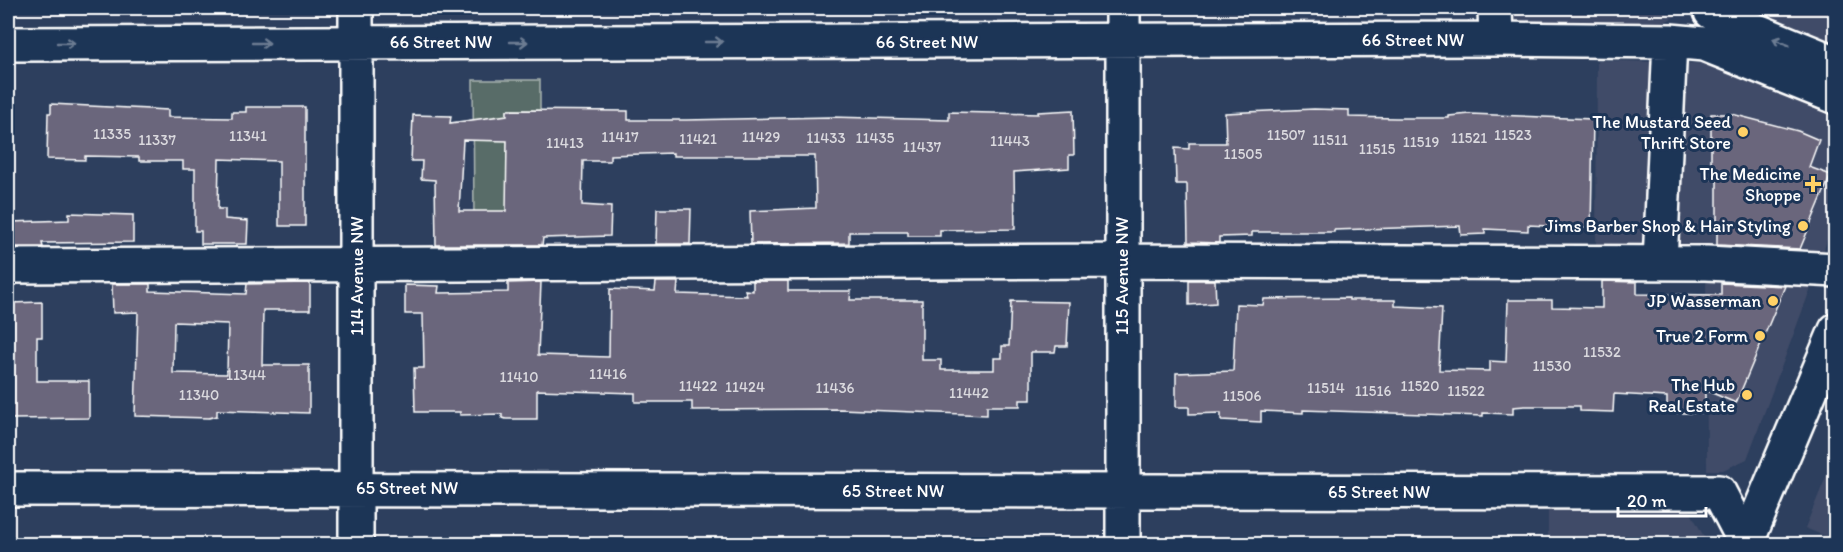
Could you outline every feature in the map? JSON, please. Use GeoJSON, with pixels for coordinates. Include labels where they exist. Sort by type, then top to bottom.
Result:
{"type":"FeatureCollection","features":[{"type":"Feature","properties":{"kind":"street","name":"114 Avenue NW"},"geometry":{"type":"LineString","coordinates":[[356,8],[358,265],[356,544]]}},
{"type":"Feature","properties":{"kind":"street","name":"115 Avenue NW"},"geometry":{"type":"LineString","coordinates":[[1122,8],[1123,544]]}},
{"type":"Feature","properties":{"kind":"street"},"geometry":{"type":"LineString","coordinates":[[1704,45],[1712,10],[1836,63]]}},
{"type":"Feature","properties":{"kind":"street","name":"66 Street NW"},"geometry":{"type":"LineString","coordinates":[[8,44],[1123,42],[1496,23],[1704,45],[1836,96]]}},
{"type":"Feature","properties":{"kind":"street"},"geometry":{"type":"LineString","coordinates":[[1660,263],[1670,41]]}},
{"type":"Feature","properties":{"kind":"street"},"geometry":{"type":"LineString","coordinates":[[8,266],[1122,261],[1660,263],[1836,270]]}},
{"type":"Feature","properties":{"kind":"street"},"geometry":{"type":"LineString","coordinates":[[1746,544],[1836,330]]}},
{"type":"Feature","properties":{"kind":"street","name":"65 Street NW"},"geometry":{"type":"LineString","coordinates":[[8,489],[1719,492],[1746,544]]}},
{"type":"Feature","properties":{"kind":"shaded area"},"geometry":{"type":"Polygon","coordinates":[[[1507,8],[1689,8],[1665,22],[1507,21],[1507,8]]]}},
{"type":"Feature","properties":{"kind":"shaded area"},"geometry":{"type":"Polygon","coordinates":[[[1716,8],[1835,8],[1835,42],[1716,8]]]}},
{"type":"Feature","properties":{"kind":"shaded area"},"geometry":{"type":"Polygon","coordinates":[[[1597,60],[1718,64],[1835,102],[1835,217],[1820,261],[1596,251],[1597,60]]]}},
{"type":"Feature","properties":{"kind":"shaded area"},"geometry":{"type":"Polygon","coordinates":[[[1706,271],[1816,274],[1747,459],[1723,470],[1707,470],[1706,271]]]}},
{"type":"Feature","properties":{"kind":"shaded area"},"geometry":{"type":"Polygon","coordinates":[[[1835,455],[1835,540],[1805,528],[1835,455]]]}},
{"type":"Feature","properties":{"kind":"shaded area"},"geometry":{"type":"Polygon","coordinates":[[[1548,510],[1690,511],[1708,544],[1548,544],[1548,510]]]}},
{"type":"Feature","properties":{"kind":"green space"},"geometry":{"type":"Polygon","coordinates":[[[473,80],[540,80],[540,110],[507,110],[507,169],[539,214],[474,221],[473,80]]]}},
{"type":"Feature","properties":{"kind":"building"},"geometry":{"type":"Polygon","coordinates":[[[51,104],[168,110],[168,117],[232,118],[232,112],[246,112],[246,107],[305,107],[305,226],[279,226],[279,161],[219,159],[218,209],[225,209],[225,219],[248,221],[247,244],[201,244],[201,231],[195,231],[195,169],[183,169],[183,161],[139,161],[139,157],[85,156],[85,160],[47,159],[48,113],[51,113],[51,104]]]}},
{"type":"Feature","properties":{"kind":"building"},"geometry":{"type":"Polygon","coordinates":[[[1314,109],[1349,110],[1349,117],[1449,118],[1449,116],[1470,114],[1593,119],[1591,228],[1528,225],[1528,231],[1485,229],[1485,234],[1461,235],[1460,226],[1334,230],[1334,232],[1252,232],[1252,236],[1219,237],[1219,243],[1188,242],[1187,184],[1176,184],[1175,148],[1189,149],[1189,143],[1226,143],[1225,113],[1314,109]]]}},
{"type":"Feature","properties":{"kind":"building"},"geometry":{"type":"Polygon","coordinates":[[[507,110],[628,111],[628,120],[831,117],[949,120],[949,112],[1038,114],[1038,112],[1073,110],[1074,155],[1069,155],[1069,168],[1014,172],[1015,229],[940,230],[940,236],[908,236],[908,232],[849,232],[849,243],[751,244],[750,211],[816,208],[815,156],[673,156],[673,153],[610,155],[610,161],[583,161],[582,205],[611,207],[610,236],[543,238],[542,245],[436,245],[435,180],[421,179],[422,161],[411,161],[413,115],[451,116],[450,123],[507,115],[507,110]],[[463,140],[459,211],[506,211],[507,141],[463,140]]]}},
{"type":"Feature","properties":{"kind":"building"},"geometry":{"type":"Polygon","coordinates":[[[1711,114],[1732,114],[1798,131],[1819,140],[1809,167],[1831,175],[1800,249],[1717,245],[1717,179],[1711,179],[1711,114]]]}},
{"type":"Feature","properties":{"kind":"building"},"geometry":{"type":"Polygon","coordinates":[[[657,209],[691,209],[690,244],[656,244],[657,209]]]}},
{"type":"Feature","properties":{"kind":"building"},"geometry":{"type":"Polygon","coordinates":[[[69,213],[133,215],[133,242],[42,243],[43,247],[13,247],[11,222],[69,220],[69,213]]]}},
{"type":"Feature","properties":{"kind":"building"},"geometry":{"type":"Polygon","coordinates":[[[1189,280],[1215,280],[1216,303],[1189,305],[1189,280]]]}},
{"type":"Feature","properties":{"kind":"building"},"geometry":{"type":"Polygon","coordinates":[[[753,281],[788,281],[788,291],[851,291],[850,300],[922,300],[922,360],[941,360],[941,370],[994,370],[994,358],[1002,358],[1002,346],[1009,346],[1011,301],[1069,302],[1067,346],[1056,346],[1055,352],[1031,352],[1031,400],[1020,400],[1020,406],[987,406],[987,415],[840,409],[692,410],[692,402],[635,402],[635,393],[537,390],[537,419],[506,419],[502,418],[502,414],[460,415],[460,412],[415,412],[414,368],[424,368],[423,314],[405,314],[405,285],[439,286],[438,293],[508,292],[508,283],[541,282],[538,355],[609,357],[610,289],[655,291],[656,282],[678,282],[677,294],[747,296],[745,290],[753,291],[753,281]]]}},
{"type":"Feature","properties":{"kind":"building"},"geometry":{"type":"Polygon","coordinates":[[[1602,281],[1637,282],[1637,294],[1721,295],[1721,283],[1785,286],[1736,403],[1705,390],[1705,405],[1701,405],[1701,413],[1667,413],[1667,397],[1614,394],[1613,412],[1580,411],[1580,406],[1525,406],[1513,407],[1513,414],[1483,413],[1483,416],[1303,410],[1303,413],[1261,411],[1261,422],[1221,420],[1221,413],[1189,414],[1189,407],[1176,407],[1176,373],[1233,371],[1236,304],[1263,305],[1264,299],[1349,298],[1349,300],[1395,300],[1395,306],[1442,308],[1439,370],[1490,371],[1490,361],[1506,362],[1508,300],[1552,300],[1552,307],[1602,308],[1602,281]]]}},
{"type":"Feature","properties":{"kind":"building"},"geometry":{"type":"Polygon","coordinates":[[[310,283],[310,310],[263,310],[262,365],[309,365],[309,413],[217,410],[217,416],[209,418],[135,416],[138,312],[113,313],[112,284],[150,284],[150,291],[246,294],[247,284],[310,283]],[[174,322],[173,373],[227,374],[228,324],[174,322]]]}},
{"type":"Feature","properties":{"kind":"building"},"geometry":{"type":"Polygon","coordinates":[[[42,302],[42,337],[37,337],[37,381],[89,381],[89,418],[11,419],[10,303],[42,302]]]}},
{"type":"Feature","properties":{"kind":"place","name":"The Mustard Seed Thrift Store"},"geometry":{"type":"Point","coordinates":[1743,132]}},
{"type":"Feature","properties":{"kind":"place","name":"The Medicine Shoppe"},"geometry":{"type":"Point","coordinates":[1813,184]}},
{"type":"Feature","properties":{"kind":"place","name":"Jims Barber Shop & Hair Styling"},"geometry":{"type":"Point","coordinates":[1803,226]}},
{"type":"Feature","properties":{"kind":"place","name":"JP Wasserman"},"geometry":{"type":"Point","coordinates":[1773,301]}},
{"type":"Feature","properties":{"kind":"place","name":"True 2 Form"},"geometry":{"type":"Point","coordinates":[1760,336]}},
{"type":"Feature","properties":{"kind":"place","name":"The Hub Real Estate"},"geometry":{"type":"Point","coordinates":[1747,395]}}]}
